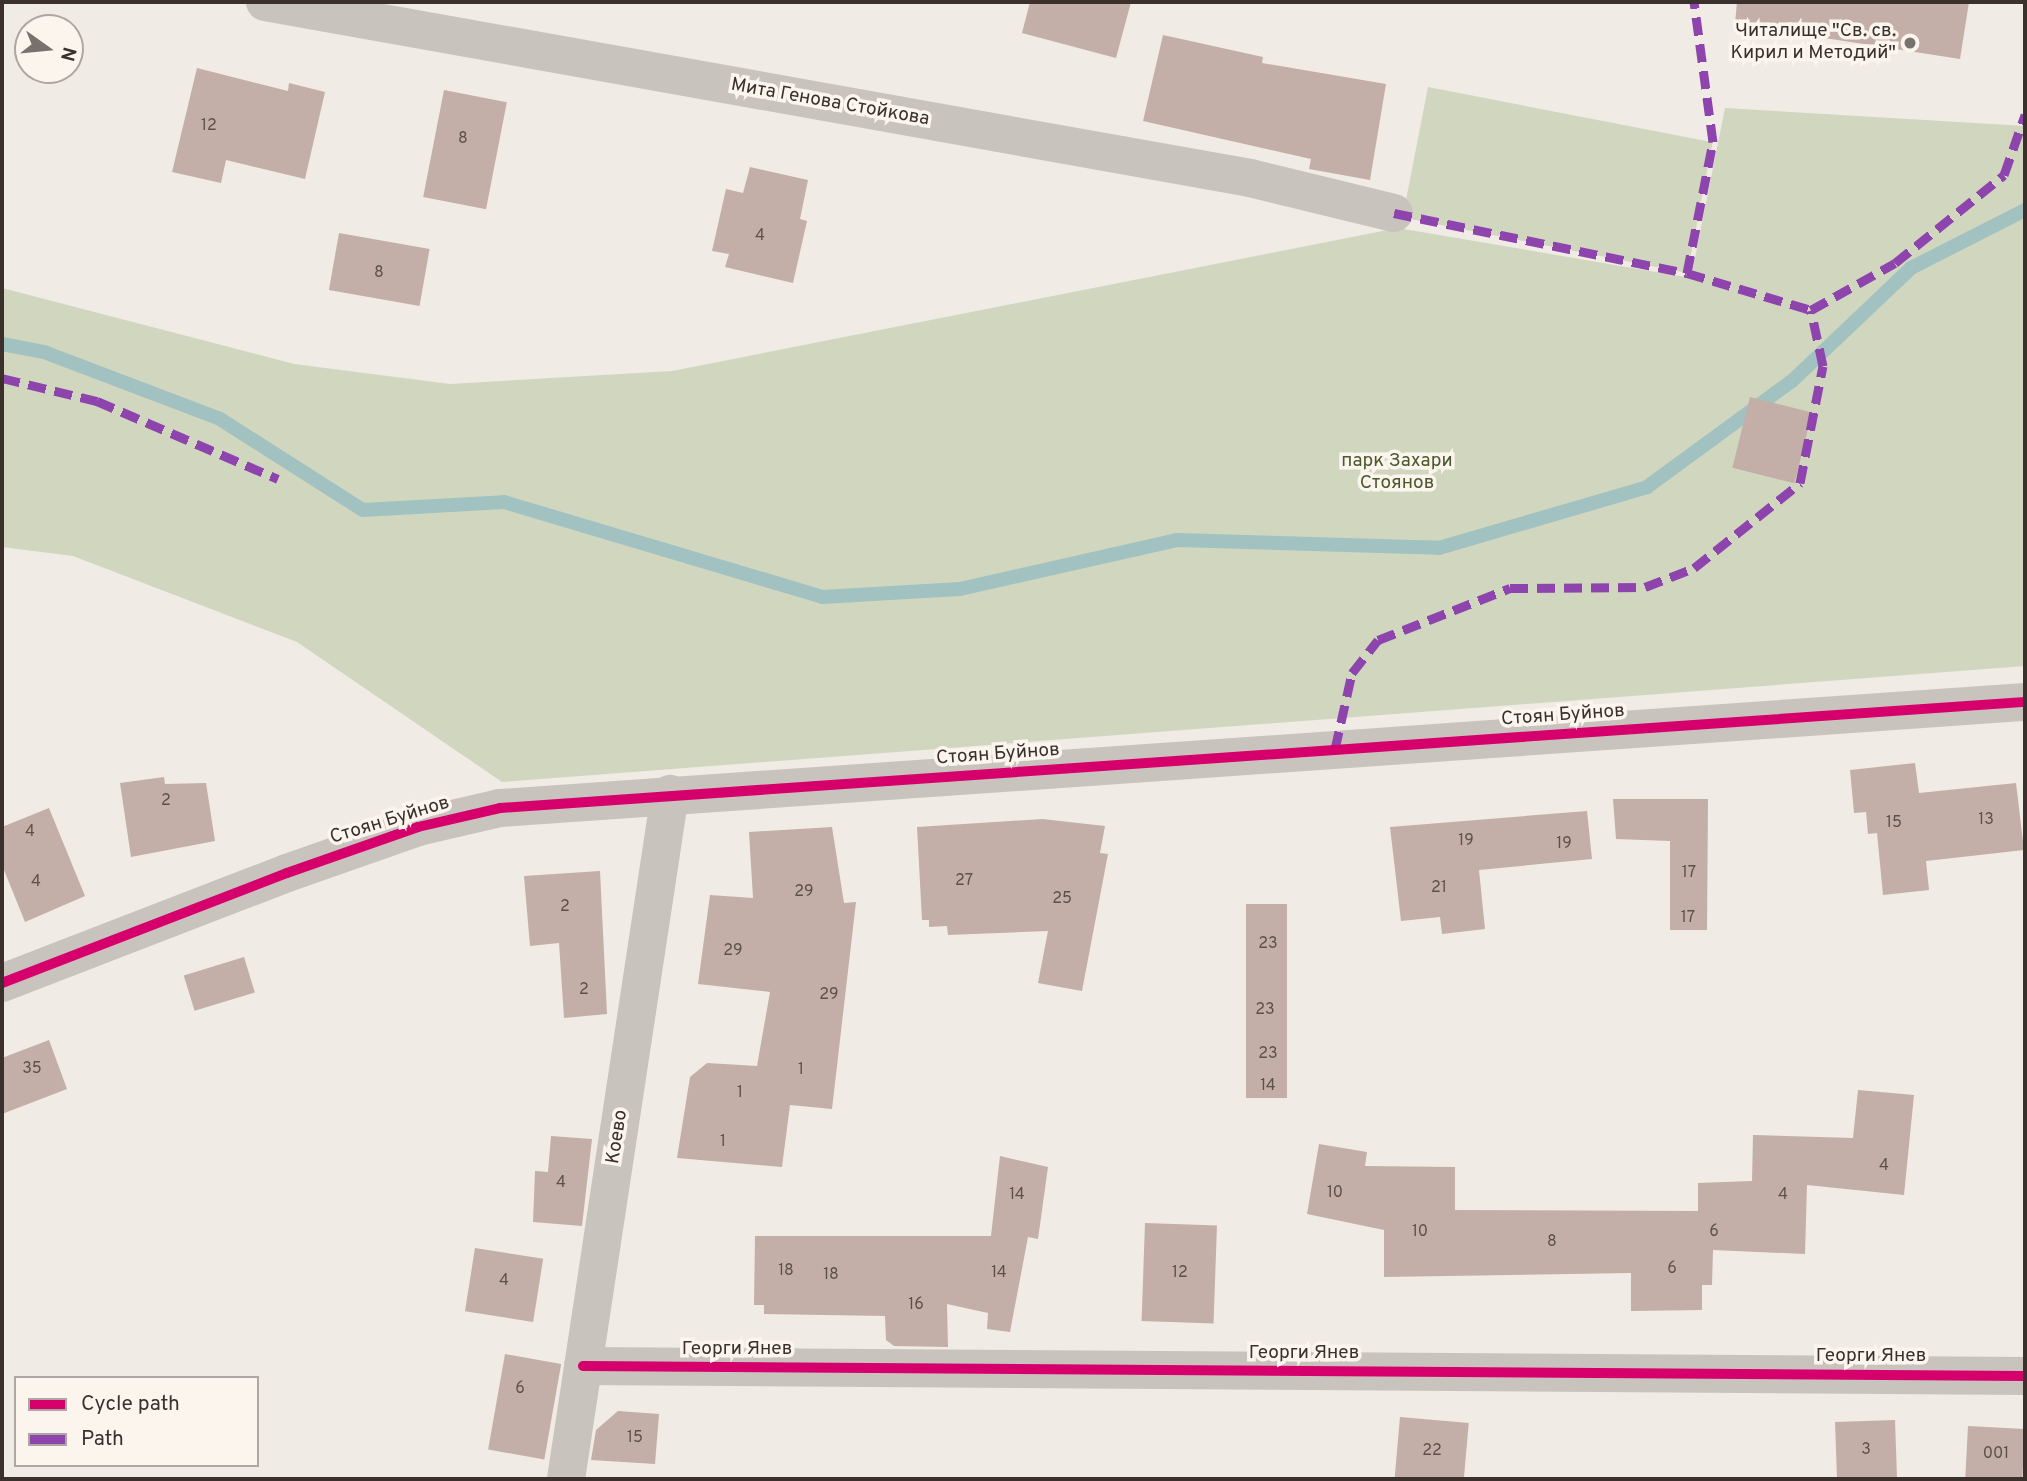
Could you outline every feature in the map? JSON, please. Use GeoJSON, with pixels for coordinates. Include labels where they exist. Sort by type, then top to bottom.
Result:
{"type":"FeatureCollection","features":[{"type":"Feature","properties":{"kind":"street","name":"Мита Генова Стойкова"},"geometry":{"type":"LineString","coordinates":[[265,2],[1250,178],[1394,213]]}},
{"type":"Feature","properties":{"kind":"street","name":"Стоян Буйнов"},"geometry":{"type":"LineString","coordinates":[[2,983],[418,827],[500,808],[670,794],[2025,702]]}},
{"type":"Feature","properties":{"kind":"street","name":"Коево"},"geometry":{"type":"LineString","coordinates":[[566,1479],[670,794]]}},
{"type":"Feature","properties":{"kind":"street","name":"Георги Янев"},"geometry":{"type":"LineString","coordinates":[[583,1366],[2025,1376]]}},
{"type":"Feature","properties":{"kind":"green space"},"geometry":{"type":"Polygon","coordinates":[[[1428,87],[1713,142],[1687,273],[1403,218],[1428,87]]]}},
{"type":"Feature","properties":{"kind":"green space","name":"парк Захари Стоянов"},"geometry":{"type":"Polygon","coordinates":[[[1725,108],[2025,126],[2025,666],[502,782],[297,642],[73,556],[2,547],[2,288],[294,364],[450,384],[672,371],[1398,228],[1691,278],[1725,108]]]}},
{"type":"Feature","properties":{"kind":"building"},"geometry":{"type":"Polygon","coordinates":[[[1030,2],[1131,2],[1116,58],[1022,33],[1030,2]]]}},
{"type":"Feature","properties":{"kind":"building","name":"Читалище \"Св. св. Кирил и Методий\""},"geometry":{"type":"Polygon","coordinates":[[[1737,2],[1969,2],[1960,59],[1735,24],[1737,2]]]}},
{"type":"Feature","properties":{"kind":"building"},"geometry":{"type":"Polygon","coordinates":[[[1163,35],[1263,57],[1262,63],[1386,84],[1370,180],[1309,169],[1311,159],[1143,121],[1163,35]]]}},
{"type":"Feature","properties":{"kind":"building"},"geometry":{"type":"Polygon","coordinates":[[[197,68],[288,91],[289,83],[325,92],[305,179],[226,160],[221,183],[172,172],[197,68]]]}},
{"type":"Feature","properties":{"kind":"building"},"geometry":{"type":"Polygon","coordinates":[[[444,90],[507,102],[486,209],[423,197],[444,90]]]}},
{"type":"Feature","properties":{"kind":"building"},"geometry":{"type":"Polygon","coordinates":[[[750,167],[808,180],[800,219],[807,221],[793,283],[725,267],[729,254],[712,251],[726,189],[743,193],[750,167]]]}},
{"type":"Feature","properties":{"kind":"building"},"geometry":{"type":"Polygon","coordinates":[[[339,233],[430,249],[420,306],[329,290],[339,233]]]}},
{"type":"Feature","properties":{"kind":"building"},"geometry":{"type":"Polygon","coordinates":[[[1750,397],[1812,412],[1794,483],[1732,468],[1750,397]]]}},
{"type":"Feature","properties":{"kind":"building"},"geometry":{"type":"Polygon","coordinates":[[[1915,763],[1919,793],[2016,783],[2024,850],[1926,861],[1929,890],[1883,895],[1877,833],[1868,834],[1866,812],[1854,813],[1850,770],[1915,763]]]}},
{"type":"Feature","properties":{"kind":"building"},"geometry":{"type":"Polygon","coordinates":[[[164,777],[165,784],[206,783],[215,841],[131,857],[120,783],[164,777]]]}},
{"type":"Feature","properties":{"kind":"building"},"geometry":{"type":"Polygon","coordinates":[[[1613,799],[1708,799],[1707,930],[1670,930],[1670,841],[1616,839],[1613,799]]]}},
{"type":"Feature","properties":{"kind":"building"},"geometry":{"type":"Polygon","coordinates":[[[49,808],[85,896],[25,922],[2,865],[2,827],[49,808]]]}},
{"type":"Feature","properties":{"kind":"building"},"geometry":{"type":"Polygon","coordinates":[[[1587,811],[1592,859],[1479,870],[1485,929],[1442,934],[1440,917],[1401,921],[1390,827],[1587,811]]]}},
{"type":"Feature","properties":{"kind":"building"},"geometry":{"type":"Polygon","coordinates":[[[1042,819],[1105,826],[1100,853],[1108,854],[1082,991],[1038,983],[1048,931],[948,935],[947,926],[929,927],[929,920],[922,920],[917,827],[1042,819]]]}},
{"type":"Feature","properties":{"kind":"building"},"geometry":{"type":"Polygon","coordinates":[[[832,827],[844,903],[856,902],[832,1109],[790,1105],[782,1167],[677,1158],[690,1077],[707,1063],[757,1066],[770,992],[698,984],[710,895],[753,898],[749,832],[832,827]]]}},
{"type":"Feature","properties":{"kind":"building"},"geometry":{"type":"Polygon","coordinates":[[[600,871],[607,1014],[564,1018],[559,943],[530,946],[524,876],[600,871]]]}},
{"type":"Feature","properties":{"kind":"building"},"geometry":{"type":"Polygon","coordinates":[[[1246,904],[1287,904],[1287,1098],[1246,1098],[1246,904]]]}},
{"type":"Feature","properties":{"kind":"building"},"geometry":{"type":"Polygon","coordinates":[[[244,957],[255,992],[195,1011],[184,975],[244,957]]]}},
{"type":"Feature","properties":{"kind":"building"},"geometry":{"type":"Polygon","coordinates":[[[49,1040],[67,1089],[2,1114],[2,1058],[49,1040]]]}},
{"type":"Feature","properties":{"kind":"building"},"geometry":{"type":"Polygon","coordinates":[[[1858,1090],[1914,1095],[1904,1195],[1807,1185],[1805,1254],[1713,1250],[1712,1285],[1702,1285],[1702,1310],[1631,1311],[1631,1273],[1384,1277],[1384,1230],[1307,1214],[1319,1144],[1367,1152],[1365,1166],[1455,1167],[1455,1210],[1698,1211],[1698,1183],[1752,1181],[1753,1135],[1853,1138],[1858,1090]]]}},
{"type":"Feature","properties":{"kind":"building"},"geometry":{"type":"Polygon","coordinates":[[[551,1136],[592,1139],[582,1226],[533,1222],[535,1171],[548,1172],[551,1136]]]}},
{"type":"Feature","properties":{"kind":"building"},"geometry":{"type":"Polygon","coordinates":[[[1000,1156],[1048,1167],[1038,1239],[1028,1237],[1010,1332],[987,1329],[988,1313],[947,1304],[948,1347],[894,1346],[886,1340],[885,1316],[764,1314],[764,1305],[754,1305],[755,1236],[991,1236],[1000,1156]]]}},
{"type":"Feature","properties":{"kind":"building"},"geometry":{"type":"Polygon","coordinates":[[[1145,1223],[1217,1226],[1214,1323],[1142,1321],[1145,1223]]]}},
{"type":"Feature","properties":{"kind":"building"},"geometry":{"type":"Polygon","coordinates":[[[475,1248],[543,1259],[533,1322],[465,1311],[475,1248]]]}},
{"type":"Feature","properties":{"kind":"building"},"geometry":{"type":"Polygon","coordinates":[[[505,1354],[561,1364],[544,1459],[488,1450],[505,1354]]]}},
{"type":"Feature","properties":{"kind":"building"},"geometry":{"type":"Polygon","coordinates":[[[618,1411],[659,1414],[655,1464],[591,1460],[596,1430],[618,1411]]]}},
{"type":"Feature","properties":{"kind":"building"},"geometry":{"type":"Polygon","coordinates":[[[1400,1417],[1469,1423],[1464,1479],[1395,1479],[1400,1417]]]}},
{"type":"Feature","properties":{"kind":"building"},"geometry":{"type":"Polygon","coordinates":[[[1895,1420],[1897,1479],[1837,1479],[1835,1422],[1895,1420]]]}},
{"type":"Feature","properties":{"kind":"building"},"geometry":{"type":"Polygon","coordinates":[[[1968,1426],[2025,1429],[2022,1479],[1965,1479],[1968,1426]]]}},
{"type":"Feature","properties":{"kind":"waterway"},"geometry":{"type":"LineString","coordinates":[[2,344],[44,352],[220,419],[363,510],[504,502],[822,597],[960,589],[1177,540],[1439,548],[1647,487],[1792,381],[1911,268],[2025,210]]}},
{"type":"Feature","properties":{"kind":"marked path"},"geometry":{"type":"LineString","coordinates":[[1394,213],[1687,273],[1713,142],[1694,2]]}},
{"type":"Feature","properties":{"kind":"marked path"},"geometry":{"type":"LineString","coordinates":[[1687,273],[1811,310],[1895,263],[2004,175],[2025,115]]}},
{"type":"Feature","properties":{"kind":"marked path"},"geometry":{"type":"LineString","coordinates":[[1335,749],[1352,673],[1378,640],[1510,588],[1645,587],[1694,568],[1800,483],[1823,366],[1811,310]]}},
{"type":"Feature","properties":{"kind":"marked path"},"geometry":{"type":"LineString","coordinates":[[2,378],[97,401],[278,479]]}},
{"type":"Feature","properties":{"kind":"cycle path"},"geometry":{"type":"LineString","coordinates":[[2,983],[287,873],[418,827],[500,808],[2025,702]]}},
{"type":"Feature","properties":{"kind":"cycle path"},"geometry":{"type":"LineString","coordinates":[[583,1366],[2025,1376]]}},
{"type":"Feature","properties":{"kind":"place","name":"Читалище \"Св. св. Кирил и Методий\""},"geometry":{"type":"Point","coordinates":[1910,43]}}]}
